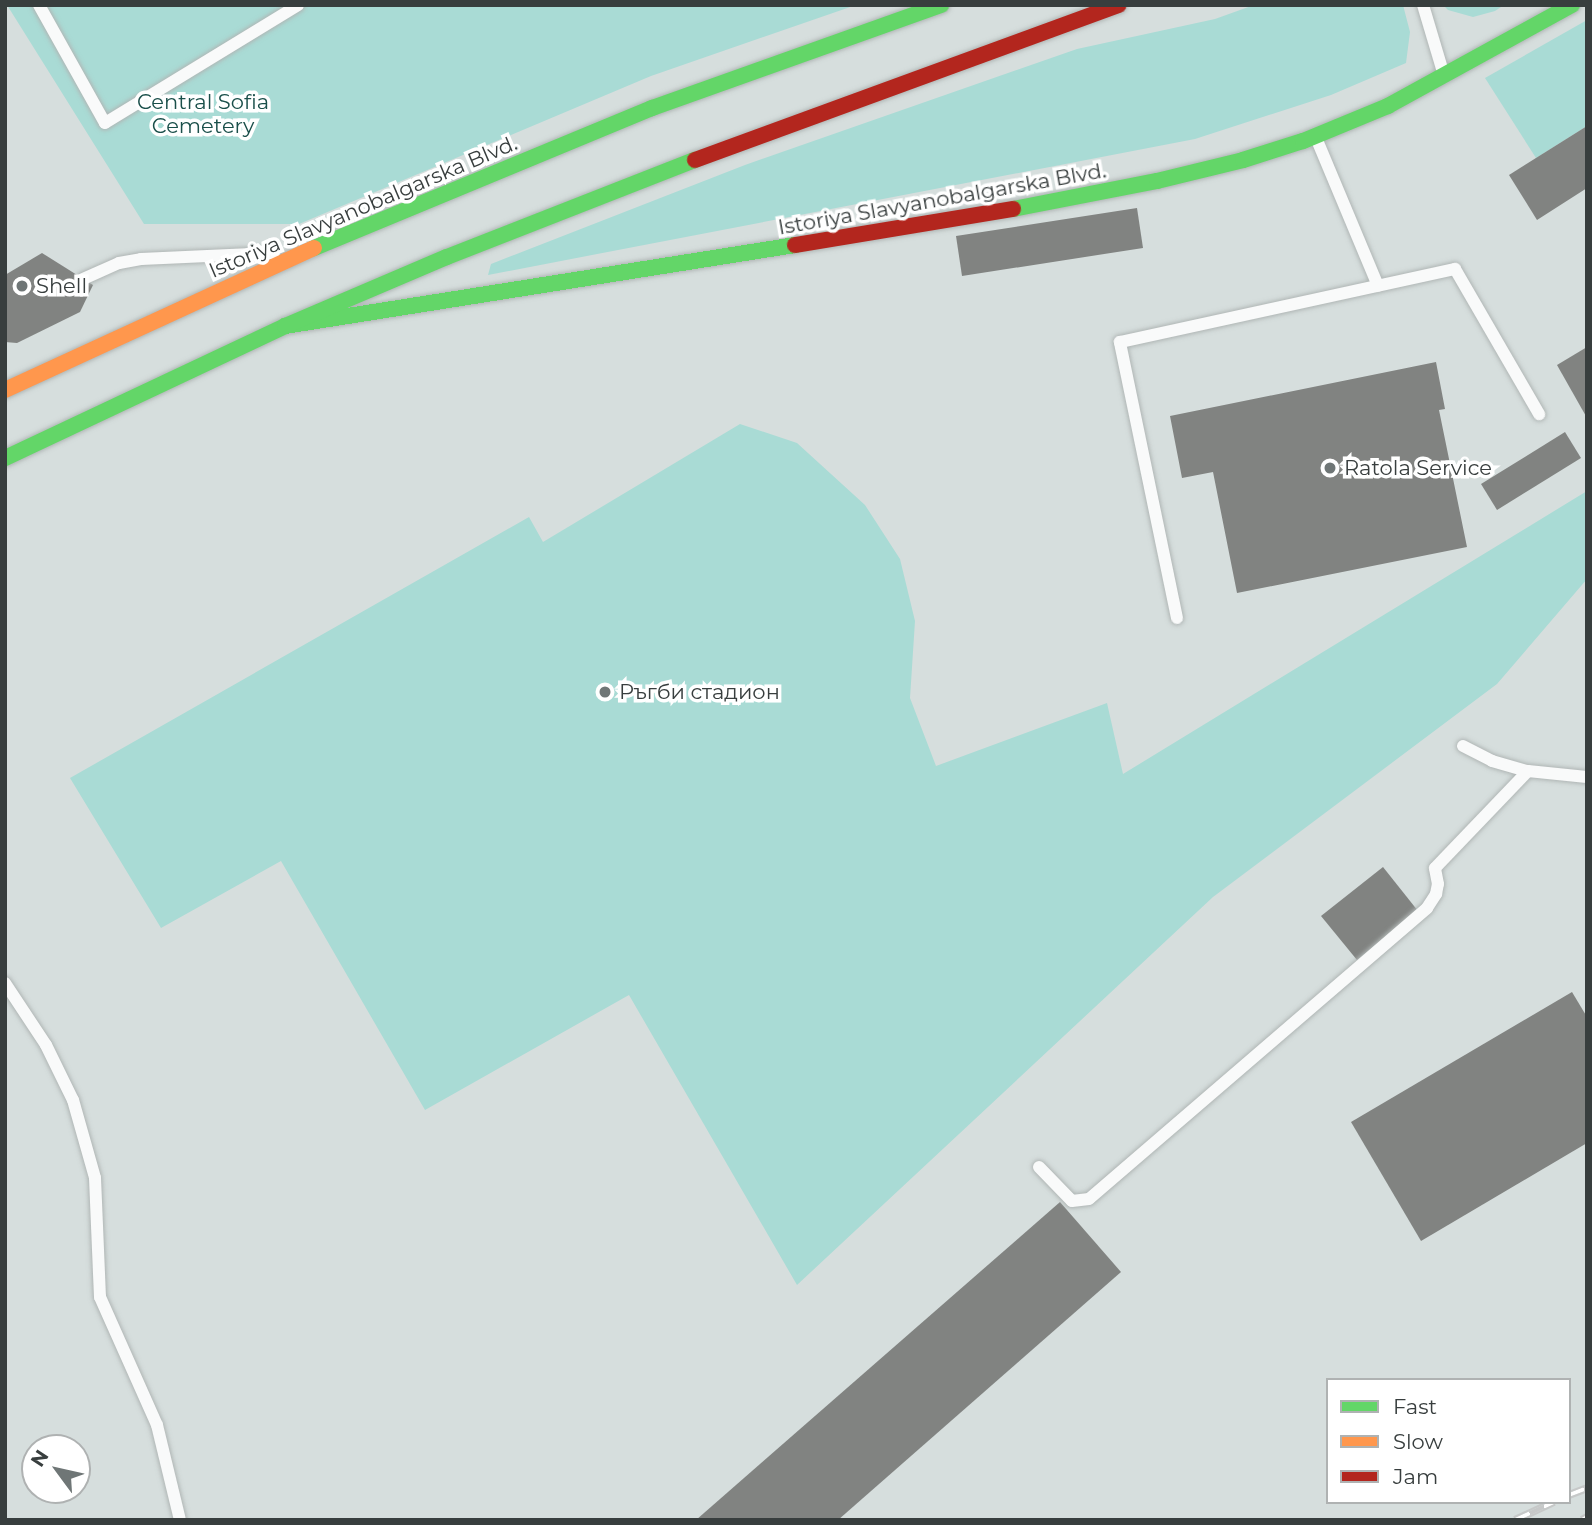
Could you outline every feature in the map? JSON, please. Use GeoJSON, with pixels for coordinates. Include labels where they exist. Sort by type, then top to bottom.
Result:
{"type":"FeatureCollection","features":[{"type":"Feature","properties":{"kind":"main road","name":"Istoriya Slavyanobalgarska Blvd."},"geometry":{"type":"LineString","coordinates":[[5,390],[306,251],[652,108],[941,5]]}},
{"type":"Feature","properties":{"kind":"main road","name":"Istoriya Slavyanobalgarska Blvd."},"geometry":{"type":"LineString","coordinates":[[5,458],[285,326],[447,257],[692,161],[1119,5]]}},
{"type":"Feature","properties":{"kind":"main road","name":"Istoriya Slavyanobalgarska Blvd."},"geometry":{"type":"LineString","coordinates":[[285,326],[950,221],[1157,181],[1244,160],[1316,136],[1388,106],[1572,5]]}},
{"type":"Feature","properties":{"kind":"lane"},"geometry":{"type":"LineString","coordinates":[[39,5],[105,123],[298,5]]}},
{"type":"Feature","properties":{"kind":"lane"},"geometry":{"type":"LineString","coordinates":[[1423,5],[1444,76]]}},
{"type":"Feature","properties":{"kind":"lane"},"geometry":{"type":"LineString","coordinates":[[1316,136],[1378,286]]}},
{"type":"Feature","properties":{"kind":"lane"},"geometry":{"type":"LineString","coordinates":[[83,279],[119,263],[141,258],[306,251]]}},
{"type":"Feature","properties":{"kind":"lane"},"geometry":{"type":"LineString","coordinates":[[1177,618],[1120,342],[1455,270],[1539,414]]}},
{"type":"Feature","properties":{"kind":"lane"},"geometry":{"type":"LineString","coordinates":[[1462,746],[1492,761],[1528,771],[1587,776]]}},
{"type":"Feature","properties":{"kind":"lane"},"geometry":{"type":"LineString","coordinates":[[1039,1167],[1072,1201],[1089,1199],[1427,908],[1437,894],[1435,869],[1528,771]]}},
{"type":"Feature","properties":{"kind":"lane"},"geometry":{"type":"LineString","coordinates":[[5,983],[46,1045],[73,1100],[95,1178],[100,1297],[157,1425],[180,1520]]}},
{"type":"Feature","properties":{"kind":"green space","name":"Central Sofia Cemetery"},"geometry":{"type":"Polygon","coordinates":[[[7,5],[856,5],[651,76],[299,224],[144,224],[7,5]]]}},
{"type":"Feature","properties":{"kind":"green space"},"geometry":{"type":"Polygon","coordinates":[[[1254,5],[1403,5],[1410,32],[1406,63],[1331,95],[1195,139],[488,275],[491,264],[745,165],[1077,49],[1215,19],[1254,5]]]}},
{"type":"Feature","properties":{"kind":"green space"},"geometry":{"type":"Polygon","coordinates":[[[1443,5],[1504,5],[1495,11],[1473,17],[1448,10],[1443,5]]]}},
{"type":"Feature","properties":{"kind":"green space"},"geometry":{"type":"Polygon","coordinates":[[[1587,20],[1587,126],[1536,158],[1485,78],[1587,20]]]}},
{"type":"Feature","properties":{"kind":"green space"},"geometry":{"type":"Polygon","coordinates":[[[740,424],[797,443],[865,505],[900,559],[915,621],[910,698],[936,766],[1107,703],[1123,774],[1587,491],[1587,579],[1497,684],[1213,897],[797,1285],[629,995],[425,1110],[281,861],[161,928],[70,778],[529,517],[543,542],[740,424]]]}},
{"type":"Feature","properties":{"kind":"building"},"geometry":{"type":"Polygon","coordinates":[[[1587,126],[1587,188],[1537,220],[1509,175],[1587,126]]]}},
{"type":"Feature","properties":{"kind":"building"},"geometry":{"type":"Polygon","coordinates":[[[1137,208],[1143,248],[962,276],[956,236],[1137,208]]]}},
{"type":"Feature","properties":{"kind":"building"},"geometry":{"type":"Polygon","coordinates":[[[42,253],[93,285],[80,312],[17,343],[5,342],[5,275],[42,253]]]}},
{"type":"Feature","properties":{"kind":"building"},"geometry":{"type":"Polygon","coordinates":[[[1587,347],[1587,418],[1557,365],[1587,347]]]}},
{"type":"Feature","properties":{"kind":"building"},"geometry":{"type":"Polygon","coordinates":[[[1436,362],[1445,409],[1439,410],[1467,547],[1237,593],[1213,472],[1182,478],[1170,416],[1436,362]]]}},
{"type":"Feature","properties":{"kind":"building"},"geometry":{"type":"Polygon","coordinates":[[[1565,432],[1581,458],[1497,510],[1481,484],[1565,432]]]}},
{"type":"Feature","properties":{"kind":"building"},"geometry":{"type":"Polygon","coordinates":[[[1383,867],[1418,911],[1357,960],[1321,916],[1383,867]]]}},
{"type":"Feature","properties":{"kind":"building"},"geometry":{"type":"Polygon","coordinates":[[[1572,992],[1587,1017],[1587,1143],[1421,1241],[1351,1122],[1572,992]]]}},
{"type":"Feature","properties":{"kind":"building"},"geometry":{"type":"Polygon","coordinates":[[[1060,1202],[1121,1272],[838,1520],[696,1520],[1060,1202]]]}},
{"type":"Feature","properties":{"kind":"railway"},"geometry":{"type":"LineString","coordinates":[[1571,1494],[1587,1488]]}},
{"type":"Feature","properties":{"kind":"railway"},"geometry":{"type":"LineString","coordinates":[[1515,1520],[1550,1504]]}},
{"type":"Feature","properties":{"kind":"railway"},"geometry":{"type":"LineString","coordinates":[[1582,1520],[1587,1517]]}},
{"type":"Feature","properties":{"kind":"traffic: fast"},"geometry":{"type":"LineString","coordinates":[[314,248],[652,108],[941,5]]}},
{"type":"Feature","properties":{"kind":"traffic: fast"},"geometry":{"type":"LineString","coordinates":[[1013,209],[1157,181],[1243,160],[1303,141],[1388,106],[1572,5]]}},
{"type":"Feature","properties":{"kind":"traffic: fast"},"geometry":{"type":"LineString","coordinates":[[5,458],[285,326],[447,257],[695,160]]}},
{"type":"Feature","properties":{"kind":"traffic: fast"},"geometry":{"type":"LineString","coordinates":[[285,326],[795,245]]}},
{"type":"Feature","properties":{"kind":"traffic: slow"},"geometry":{"type":"LineString","coordinates":[[5,390],[314,248]]}},
{"type":"Feature","properties":{"kind":"traffic: jam"},"geometry":{"type":"LineString","coordinates":[[695,160],[1119,5]]}},
{"type":"Feature","properties":{"kind":"traffic: jam"},"geometry":{"type":"LineString","coordinates":[[795,245],[1013,209]]}},
{"type":"Feature","properties":{"kind":"place","name":"Shell"},"geometry":{"type":"Point","coordinates":[22,286]}},
{"type":"Feature","properties":{"kind":"place","name":"Ratola Service"},"geometry":{"type":"Point","coordinates":[1330,468]}},
{"type":"Feature","properties":{"kind":"place","name":"Ръгби стадион"},"geometry":{"type":"Point","coordinates":[605,692]}}]}
